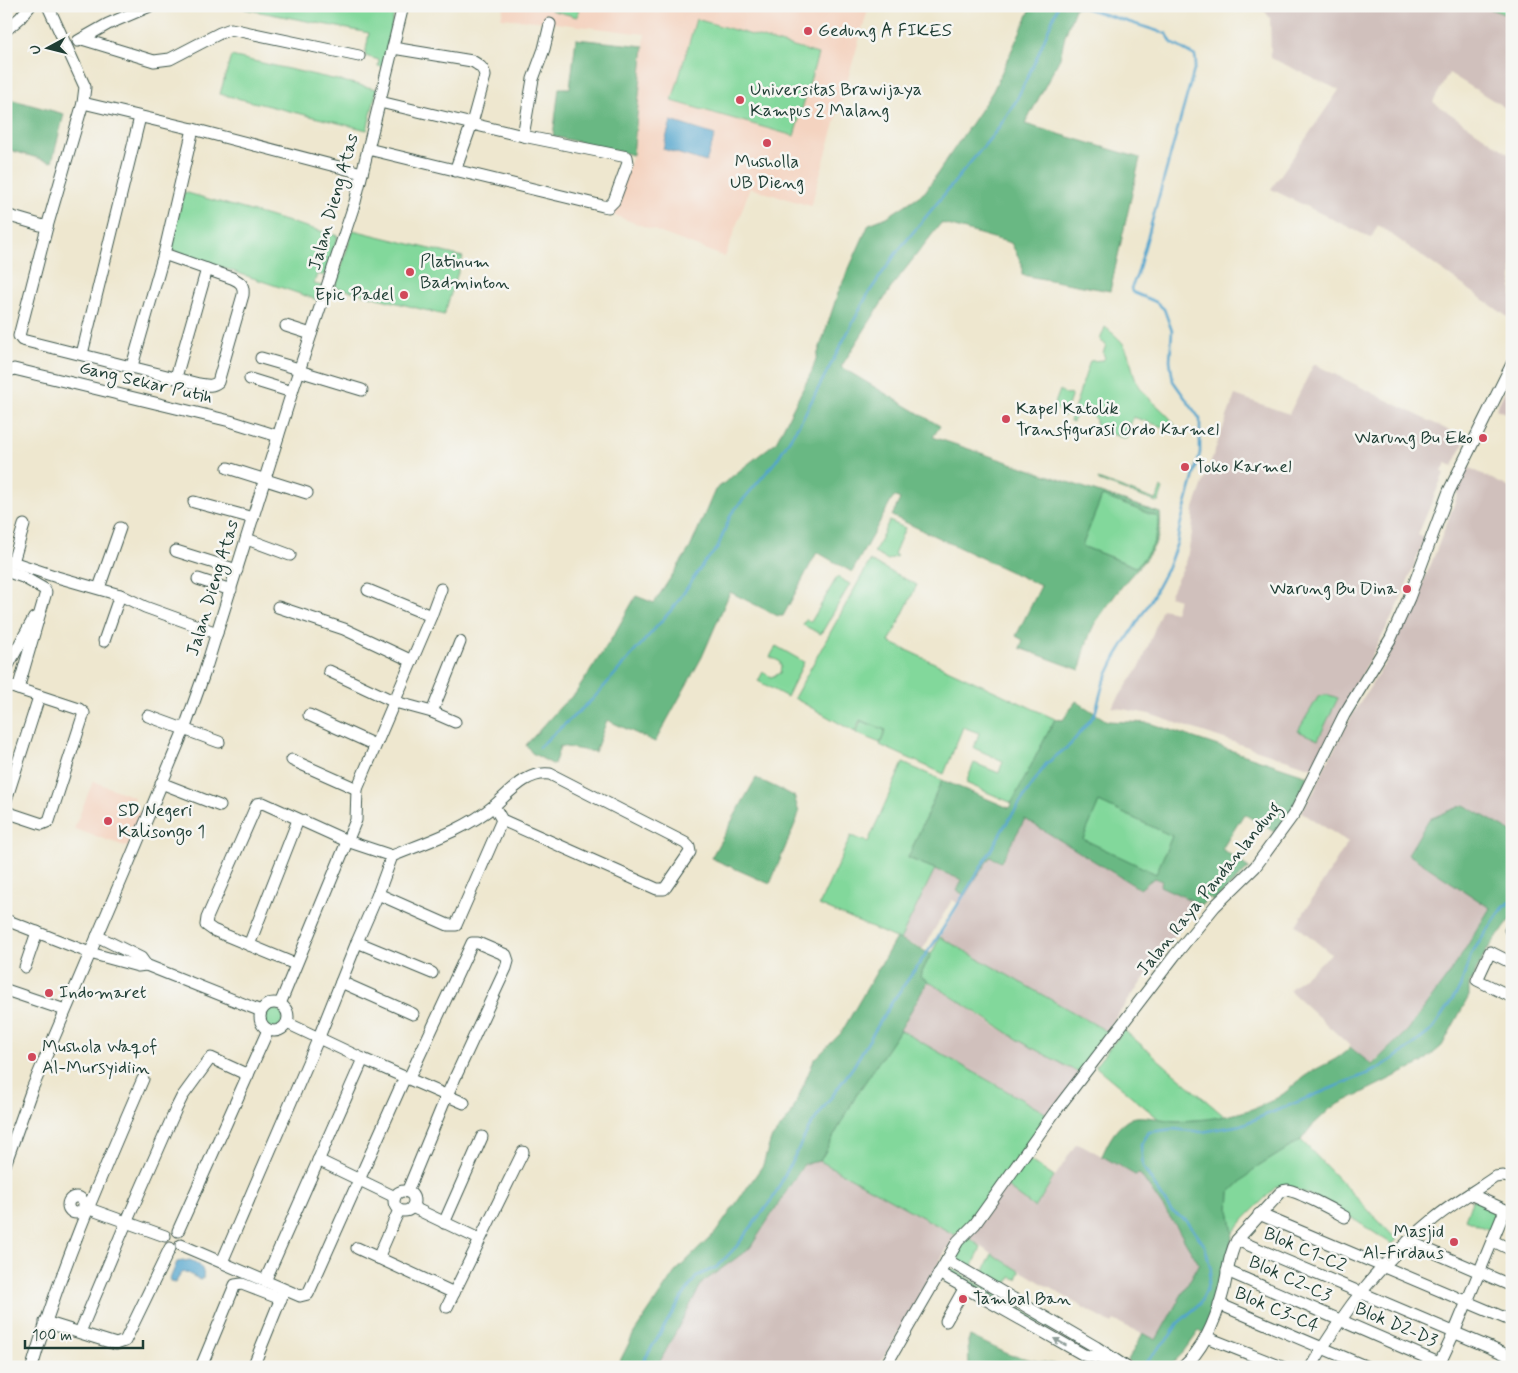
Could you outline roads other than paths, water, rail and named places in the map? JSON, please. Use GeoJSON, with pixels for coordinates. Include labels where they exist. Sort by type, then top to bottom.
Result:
{"type":"FeatureCollection","features":[{"type":"Feature","properties":{"kind":"street"},"geometry":{"type":"LineString","coordinates":[[6,30],[30,6]]}},
{"type":"Feature","properties":{"kind":"street"},"geometry":{"type":"LineString","coordinates":[[48,6],[85,87],[83,103],[47,227],[19,336],[22,340],[209,386],[218,382],[243,295],[241,283],[164,254]]}},
{"type":"Feature","properties":{"kind":"street","name":"Jalan Dieng Atas"},"geometry":{"type":"LineString","coordinates":[[6,1162],[32,1089],[184,730],[204,674],[299,370],[328,286],[362,173],[403,6]]}},
{"type":"Feature","properties":{"kind":"street"},"geometry":{"type":"LineString","coordinates":[[68,47],[108,24],[150,7]]}},
{"type":"Feature","properties":{"kind":"street"},"geometry":{"type":"LineString","coordinates":[[523,136],[533,79],[544,49],[550,24]]}},
{"type":"Feature","properties":{"kind":"street"},"geometry":{"type":"LineString","coordinates":[[82,39],[154,61],[162,61],[170,59],[231,29],[359,56]]}},
{"type":"Feature","properties":{"kind":"street"},"geometry":{"type":"LineString","coordinates":[[393,48],[472,61],[481,67],[485,76],[472,123],[455,171]]}},
{"type":"Feature","properties":{"kind":"street"},"geometry":{"type":"LineString","coordinates":[[368,149],[608,207],[614,201],[628,163],[627,157],[488,129],[472,123],[380,102]]}},
{"type":"Feature","properties":{"kind":"street"},"geometry":{"type":"LineString","coordinates":[[83,103],[193,129],[362,173]]}},
{"type":"Feature","properties":{"kind":"street"},"geometry":{"type":"LineString","coordinates":[[82,354],[140,117]]}},
{"type":"Feature","properties":{"kind":"street"},"geometry":{"type":"LineString","coordinates":[[132,366],[164,254],[193,129]]}},
{"type":"Feature","properties":{"kind":"street"},"geometry":{"type":"LineString","coordinates":[[6,215],[47,227]]}},
{"type":"Feature","properties":{"kind":"street"},"geometry":{"type":"LineString","coordinates":[[176,377],[207,270]]}},
{"type":"Feature","properties":{"kind":"street"},"geometry":{"type":"LineString","coordinates":[[286,326],[311,334]]}},
{"type":"Feature","properties":{"kind":"street"},"geometry":{"type":"LineString","coordinates":[[261,358],[362,390]]}},
{"type":"Feature","properties":{"kind":"street","name":"Jalan Raya Pandanlandung"},"geometry":{"type":"LineString","coordinates":[[885,1367],[958,1241],[975,1224],[1054,1113],[1175,955],[1215,906],[1255,866],[1296,811],[1344,715],[1378,662],[1394,631],[1412,590],[1449,491],[1512,364]]}},
{"type":"Feature","properties":{"kind":"street","name":"Gang Sekar Putih"},"geometry":{"type":"LineString","coordinates":[[6,374],[14,370],[230,421],[278,436]]}},
{"type":"Feature","properties":{"kind":"street"},"geometry":{"type":"LineString","coordinates":[[250,379],[292,392]]}},
{"type":"Feature","properties":{"kind":"street"},"geometry":{"type":"LineString","coordinates":[[228,468],[264,481],[307,493]]}},
{"type":"Feature","properties":{"kind":"street"},"geometry":{"type":"LineString","coordinates":[[194,502],[253,518]]}},
{"type":"Feature","properties":{"kind":"street"},"geometry":{"type":"LineString","coordinates":[[8,564],[24,525]]}},
{"type":"Feature","properties":{"kind":"street"},"geometry":{"type":"LineString","coordinates":[[99,588],[120,528]]}},
{"type":"Feature","properties":{"kind":"street"},"geometry":{"type":"LineString","coordinates":[[247,539],[290,554]]}},
{"type":"Feature","properties":{"kind":"street"},"geometry":{"type":"LineString","coordinates":[[176,551],[237,570]]}},
{"type":"Feature","properties":{"kind":"street"},"geometry":{"type":"LineString","coordinates":[[8,564],[99,588],[217,633]]}},
{"type":"Feature","properties":{"kind":"street"},"geometry":{"type":"LineString","coordinates":[[8,564],[23,577],[44,588],[46,595],[18,689]]}},
{"type":"Feature","properties":{"kind":"street"},"geometry":{"type":"LineString","coordinates":[[198,579],[231,590]]}},
{"type":"Feature","properties":{"kind":"street"},"geometry":{"type":"LineString","coordinates":[[280,1004],[356,820],[357,789],[441,589]]}},
{"type":"Feature","properties":{"kind":"street"},"geometry":{"type":"LineString","coordinates":[[368,590],[431,616]]}},
{"type":"Feature","properties":{"kind":"street"},"geometry":{"type":"LineString","coordinates":[[104,641],[120,595]]}},
{"type":"Feature","properties":{"kind":"street"},"geometry":{"type":"LineString","coordinates":[[6,669],[44,599]]}},
{"type":"Feature","properties":{"kind":"street"},"geometry":{"type":"LineString","coordinates":[[278,607],[344,629],[412,661]]}},
{"type":"Feature","properties":{"kind":"street"},"geometry":{"type":"LineString","coordinates":[[432,712],[460,642]]}},
{"type":"Feature","properties":{"kind":"street"},"geometry":{"type":"LineString","coordinates":[[329,671],[395,702],[432,712],[455,722]]}},
{"type":"Feature","properties":{"kind":"street"},"geometry":{"type":"LineString","coordinates":[[6,685],[79,709],[84,713],[49,821],[42,824],[6,812]]}},
{"type":"Feature","properties":{"kind":"street"},"geometry":{"type":"LineString","coordinates":[[6,800],[39,697]]}},
{"type":"Feature","properties":{"kind":"street"},"geometry":{"type":"LineString","coordinates":[[309,715],[375,745]]}},
{"type":"Feature","properties":{"kind":"street"},"geometry":{"type":"LineString","coordinates":[[148,716],[219,742]]}},
{"type":"Feature","properties":{"kind":"street"},"geometry":{"type":"LineString","coordinates":[[292,760],[357,789]]}},
{"type":"Feature","properties":{"kind":"street"},"geometry":{"type":"LineString","coordinates":[[295,964],[208,928],[206,925],[207,918],[257,804],[263,803],[347,841],[392,856],[459,828],[494,806],[518,784],[530,777],[536,774],[550,774],[685,843],[689,847],[690,852],[666,887],[660,890],[502,820],[494,806]]}},
{"type":"Feature","properties":{"kind":"street"},"geometry":{"type":"LineString","coordinates":[[161,783],[220,806]]}},
{"type":"Feature","properties":{"kind":"street"},"geometry":{"type":"LineString","coordinates":[[249,945],[298,820]]}},
{"type":"Feature","properties":{"kind":"street"},"geometry":{"type":"LineString","coordinates":[[378,894],[448,925],[456,925],[502,820]]}},
{"type":"Feature","properties":{"kind":"street"},"geometry":{"type":"LineString","coordinates":[[222,1262],[319,1037],[392,856]]}},
{"type":"Feature","properties":{"kind":"street"},"geometry":{"type":"LineString","coordinates":[[6,920],[90,953],[138,966],[146,965],[261,1011]]}},
{"type":"Feature","properties":{"kind":"street"},"geometry":{"type":"LineString","coordinates":[[1512,927],[1510,930],[1512,931]]}},
{"type":"Feature","properties":{"kind":"street"},"geometry":{"type":"LineString","coordinates":[[25,967],[37,932]]}},
{"type":"Feature","properties":{"kind":"street"},"geometry":{"type":"LineString","coordinates":[[97,936],[141,958],[146,965]]}},
{"type":"Feature","properties":{"kind":"street"},"geometry":{"type":"LineString","coordinates":[[356,942],[432,973]]}},
{"type":"Feature","properties":{"kind":"street"},"geometry":{"type":"LineString","coordinates":[[200,1367],[235,1285],[242,1284],[300,1296],[308,1294],[310,1291],[358,1180],[470,946],[473,942],[478,943],[506,955],[508,961],[447,1095],[407,1192]]}},
{"type":"Feature","properties":{"kind":"street"},"geometry":{"type":"LineString","coordinates":[[112,959],[117,946]]}},
{"type":"Feature","properties":{"kind":"street"},"geometry":{"type":"LineString","coordinates":[[1512,963],[1490,952],[1477,980],[1512,997]]}},
{"type":"Feature","properties":{"kind":"street"},"geometry":{"type":"LineString","coordinates":[[341,982],[413,1014]]}},
{"type":"Feature","properties":{"kind":"street"},"geometry":{"type":"LineString","coordinates":[[6,990],[65,1010]]}},
{"type":"Feature","properties":{"kind":"street"},"geometry":{"type":"LineString","coordinates":[[269,1004],[280,1004],[287,1012],[287,1023],[280,1030],[274,1032],[268,1030],[260,1022],[261,1011],[269,1004]]}},
{"type":"Feature","properties":{"kind":"street"},"geometry":{"type":"LineString","coordinates":[[287,1023],[464,1103]]}},
{"type":"Feature","properties":{"kind":"street"},"geometry":{"type":"LineString","coordinates":[[178,1231],[268,1030]]}},
{"type":"Feature","properties":{"kind":"street"},"geometry":{"type":"LineString","coordinates":[[265,1281],[363,1058]]}},
{"type":"Feature","properties":{"kind":"street"},"geometry":{"type":"LineString","coordinates":[[80,1332],[182,1097],[209,1060],[214,1059],[248,1075]]}},
{"type":"Feature","properties":{"kind":"street"},"geometry":{"type":"LineString","coordinates":[[32,1367],[45,1322],[85,1207],[143,1079]]}},
{"type":"Feature","properties":{"kind":"street"},"geometry":{"type":"LineString","coordinates":[[444,1223],[482,1137]]}},
{"type":"Feature","properties":{"kind":"street"},"geometry":{"type":"LineString","coordinates":[[447,1307],[479,1239],[524,1152]]}},
{"type":"Feature","properties":{"kind":"street"},"geometry":{"type":"LineString","coordinates":[[318,1160],[395,1197]]}},
{"type":"Feature","properties":{"kind":"street"},"geometry":{"type":"LineString","coordinates":[[1311,1367],[1340,1320],[1382,1266],[1436,1217],[1495,1177],[1507,1177]]}},
{"type":"Feature","properties":{"kind":"street"},"geometry":{"type":"LineString","coordinates":[[1188,1366],[1206,1336],[1219,1304],[1232,1248],[1259,1214],[1280,1192],[1287,1190],[1345,1217]]}},
{"type":"Feature","properties":{"kind":"street"},"geometry":{"type":"LineString","coordinates":[[401,1192],[407,1192],[413,1198],[412,1207],[404,1211],[399,1210],[394,1203],[395,1197],[401,1192]]}},
{"type":"Feature","properties":{"kind":"street"},"geometry":{"type":"LineString","coordinates":[[1442,1365],[1492,1241],[1509,1212],[1470,1194]]}},
{"type":"Feature","properties":{"kind":"street"},"geometry":{"type":"LineString","coordinates":[[85,1207],[165,1236]]}},
{"type":"Feature","properties":{"kind":"street"},"geometry":{"type":"LineString","coordinates":[[412,1207],[479,1239]]}},
{"type":"Feature","properties":{"kind":"street"},"geometry":{"type":"LineString","coordinates":[[378,1258],[399,1210]]}},
{"type":"Feature","properties":{"kind":"street"},"geometry":{"type":"LineString","coordinates":[[1259,1214],[1512,1321]]}},
{"type":"Feature","properties":{"kind":"street"},"geometry":{"type":"LineString","coordinates":[[165,1236],[172,1230],[178,1231],[182,1236],[182,1245]]}},
{"type":"Feature","properties":{"kind":"street"},"geometry":{"type":"LineString","coordinates":[[165,1236],[166,1244],[170,1248],[177,1248],[182,1245]]}},
{"type":"Feature","properties":{"kind":"street","name":"Blok C1-C2"},"geometry":{"type":"LineString","coordinates":[[1237,1240],[1512,1357]]}},
{"type":"Feature","properties":{"kind":"street"},"geometry":{"type":"LineString","coordinates":[[1408,1241],[1512,1286]]}},
{"type":"Feature","properties":{"kind":"street"},"geometry":{"type":"LineString","coordinates":[[1492,1241],[1512,1250]]}},
{"type":"Feature","properties":{"kind":"street"},"geometry":{"type":"LineString","coordinates":[[182,1245],[265,1281],[283,1294]]}},
{"type":"Feature","properties":{"kind":"street"},"geometry":{"type":"LineString","coordinates":[[45,1322],[116,1344],[125,1341],[170,1248]]}},
{"type":"Feature","properties":{"kind":"street"},"geometry":{"type":"LineString","coordinates":[[357,1248],[454,1292]]}},
{"type":"Feature","properties":{"kind":"street"},"geometry":{"type":"LineString","coordinates":[[943,1267],[964,1288],[1084,1355],[1124,1365]]}},
{"type":"Feature","properties":{"kind":"street"},"geometry":{"type":"LineString","coordinates":[[943,1267],[1124,1365]]}},
{"type":"Feature","properties":{"kind":"street","name":"Blok C2-C3"},"geometry":{"type":"LineString","coordinates":[[1227,1271],[1340,1320]]}},
{"type":"Feature","properties":{"kind":"street"},"geometry":{"type":"LineString","coordinates":[[946,1321],[964,1288]]}},
{"type":"Feature","properties":{"kind":"street"},"geometry":{"type":"LineString","coordinates":[[253,1367],[283,1294]]}},
{"type":"Feature","properties":{"kind":"street","name":"Blok C3-C4"},"geometry":{"type":"LineString","coordinates":[[1219,1304],[1367,1367]]}},
{"type":"Feature","properties":{"kind":"street","name":"Blok D2-D3"},"geometry":{"type":"LineString","coordinates":[[1340,1320],[1442,1365]]}},
{"type":"Feature","properties":{"kind":"street"},"geometry":{"type":"LineString","coordinates":[[1206,1336],[1282,1367]]}},
{"type":"Feature","properties":{"kind":"water"},"geometry":{"type":"Polygon","coordinates":[[[671,121],[715,135],[706,162],[663,149],[671,121]]]}},
{"type":"Feature","properties":{"kind":"water"},"geometry":{"type":"Polygon","coordinates":[[[190,1260],[201,1267],[203,1279],[201,1280],[183,1271],[175,1283],[172,1282],[170,1279],[177,1262],[190,1260]]]}},
{"type":"Feature","properties":{"kind":"waterway"},"geometry":{"type":"LineString","coordinates":[[539,747],[593,699],[674,607],[704,563],[717,549],[731,514],[776,461],[801,421],[868,294],[897,252],[997,130],[1016,101],[1058,6]]}},
{"type":"Feature","properties":{"kind":"waterway"},"geometry":{"type":"LineString","coordinates":[[640,1367],[697,1276],[717,1267],[736,1247],[773,1198],[809,1128],[853,1067],[892,1002],[934,943],[1004,827],[1046,764],[1070,745],[1095,714],[1103,684],[1116,657],[1148,605],[1168,567],[1177,543],[1200,453],[1200,419],[1173,381],[1170,360],[1172,331],[1164,309],[1156,302],[1132,292],[1131,288],[1137,275],[1196,63],[1195,56],[1172,43],[1167,34],[1078,6]]}},
{"type":"Feature","properties":{"kind":"waterway"},"geometry":{"type":"LineString","coordinates":[[1141,1367],[1170,1336],[1178,1323],[1199,1305],[1206,1291],[1211,1270],[1205,1246],[1187,1221],[1171,1211],[1143,1167],[1141,1145],[1149,1132],[1173,1129],[1202,1132],[1241,1125],[1376,1070],[1408,1049],[1432,1030],[1460,988],[1471,954],[1503,908],[1512,900]]}},
{"type":"Feature","properties":{"kind":"waterway"},"geometry":{"type":"LineString","coordinates":[[1020,1367],[1032,1367]]}},
{"type":"Feature","properties":{"kind":"place","name":"Gedung A FIKES"},"geometry":{"type":"Point","coordinates":[808,31]}},
{"type":"Feature","properties":{"kind":"place","name":"Universitas Brawijaya Kampus 2 Malang"},"geometry":{"type":"Point","coordinates":[740,100]}},
{"type":"Feature","properties":{"kind":"place","name":"Musholla UB Dieng"},"geometry":{"type":"Point","coordinates":[767,143]}},
{"type":"Feature","properties":{"kind":"place","name":"Platinum Badminton"},"geometry":{"type":"Point","coordinates":[410,272]}},
{"type":"Feature","properties":{"kind":"place","name":"Epic Padel"},"geometry":{"type":"Point","coordinates":[404,295]}},
{"type":"Feature","properties":{"kind":"place","name":"Kapel Katolik Transfigurasi Ordo Karmel"},"geometry":{"type":"Point","coordinates":[1006,419]}},
{"type":"Feature","properties":{"kind":"place","name":"Warung Bu Eko"},"geometry":{"type":"Point","coordinates":[1483,438]}},
{"type":"Feature","properties":{"kind":"place","name":"Toko Karmel"},"geometry":{"type":"Point","coordinates":[1185,467]}},
{"type":"Feature","properties":{"kind":"place","name":"Warung Bu Dina"},"geometry":{"type":"Point","coordinates":[1407,589]}},
{"type":"Feature","properties":{"kind":"place","name":"SD Negeri Kalisongo 1"},"geometry":{"type":"Point","coordinates":[108,821]}},
{"type":"Feature","properties":{"kind":"place","name":"Indomaret"},"geometry":{"type":"Point","coordinates":[49,993]}},
{"type":"Feature","properties":{"kind":"place","name":"Mushola Waqof Al-Mursyidiin"},"geometry":{"type":"Point","coordinates":[32,1057]}},
{"type":"Feature","properties":{"kind":"place","name":"Masjid Al-Firdaus"},"geometry":{"type":"Point","coordinates":[1454,1242]}},
{"type":"Feature","properties":{"kind":"place","name":"Tambal Ban"},"geometry":{"type":"Point","coordinates":[963,1299]}}]}
